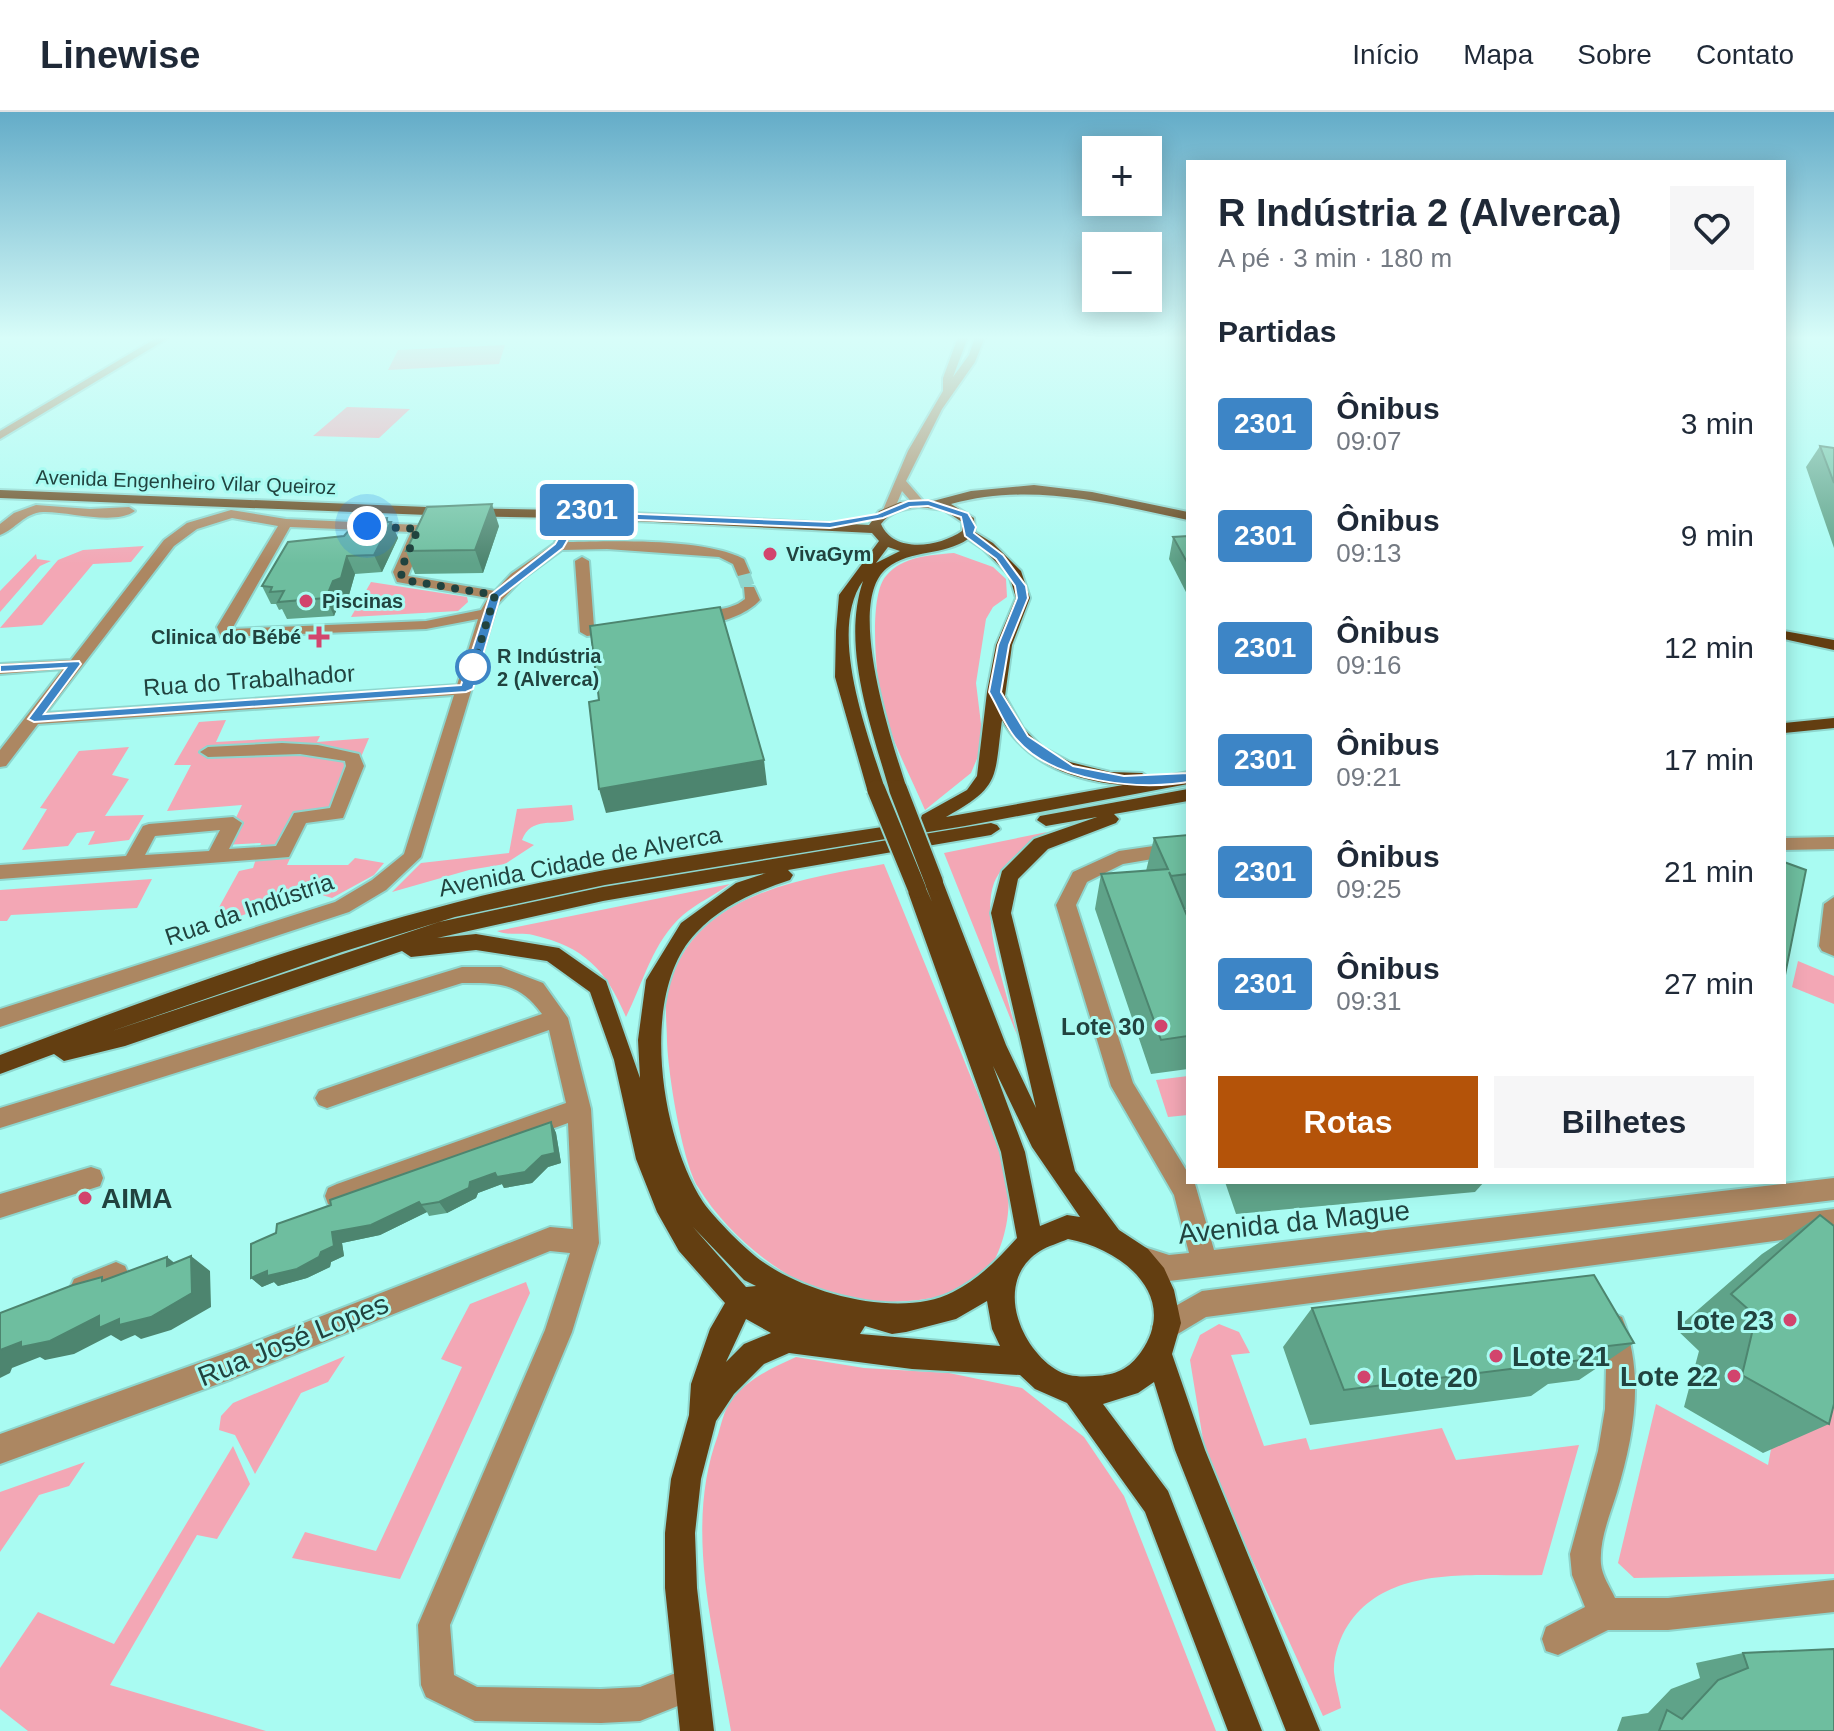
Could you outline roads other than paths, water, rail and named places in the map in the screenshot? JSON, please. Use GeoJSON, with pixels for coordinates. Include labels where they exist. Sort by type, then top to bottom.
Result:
{"type":"FeatureCollection","features":[{"type":"Feature","properties":{"kind":"main road"},"geometry":{"type":"LineString","coordinates":[[1186,516],[1038,487],[999,488],[937,504],[919,503],[882,524],[846,595],[843,677],[876,789],[926,885],[1039,1136],[1064,1177],[1108,1234],[1144,1260],[1157,1281],[1165,1303],[1162,1340],[1190,1450],[1303,1731]]}},
{"type":"Feature","properties":{"kind":"main road"},"geometry":{"type":"LineString","coordinates":[[965,515],[971,507],[990,498],[1035,493],[1186,523]]}},
{"type":"Feature","properties":{"kind":"main road","name":"Avenida Engenheiro Vilar Queiroz"},"geometry":{"type":"LineString","coordinates":[[0,494],[567,518],[590,515],[830,525],[882,524]]}},
{"type":"Feature","properties":{"kind":"main road"},"geometry":{"type":"LineString","coordinates":[[937,504],[965,515],[971,527],[968,533],[944,546]]}},
{"type":"Feature","properties":{"kind":"main road"},"geometry":{"type":"LineString","coordinates":[[882,524],[917,549]]}},
{"type":"Feature","properties":{"kind":"main road"},"geometry":{"type":"LineString","coordinates":[[906,1318],[832,1309],[753,1271],[695,1211],[667,1153],[653,1092],[649,1040],[657,980],[688,928],[743,888],[843,846],[925,820],[973,794],[986,777],[991,758],[995,692],[1004,645],[1023,598],[1016,574],[968,533]]}},
{"type":"Feature","properties":{"kind":"main road"},"geometry":{"type":"LineString","coordinates":[[1004,564],[970,551],[944,546],[917,549],[878,568],[870,579],[864,600],[875,712],[926,885],[1013,1152],[1030,1241]]}},
{"type":"Feature","properties":{"kind":"main road"},"geometry":{"type":"LineString","coordinates":[[1786,626],[1834,636]]}},
{"type":"Feature","properties":{"kind":"main road"},"geometry":{"type":"LineString","coordinates":[[1786,635],[1834,645]]}},
{"type":"Feature","properties":{"kind":"main road"},"geometry":{"type":"LineString","coordinates":[[995,692],[1023,739],[1069,769],[1124,780],[1186,784]]}},
{"type":"Feature","properties":{"kind":"main road"},"geometry":{"type":"LineString","coordinates":[[1786,727],[1834,723]]}},
{"type":"Feature","properties":{"kind":"main road","name":"Avenida Cidade de Alverca"},"geometry":{"type":"LineString","coordinates":[[0,1066],[114,1021],[336,946],[455,910],[605,878],[1159,800],[1186,784]]}},
{"type":"Feature","properties":{"kind":"main road","name":"Avenida Cidade de Alverca"},"geometry":{"type":"LineString","coordinates":[[0,1066],[125,1037],[439,930],[843,846],[1129,791],[1186,784]]}},
{"type":"Feature","properties":{"kind":"main road"},"geometry":{"type":"LineString","coordinates":[[1064,1177],[1001,913],[1009,876],[1041,844],[1159,800]]}},
{"type":"Feature","properties":{"kind":"main road"},"geometry":{"type":"LineString","coordinates":[[379,952],[476,942],[552,954],[599,987],[625,1060],[648,1159],[670,1212],[688,1242],[741,1301],[789,1328],[833,1343]]}},
{"type":"Feature","properties":{"kind":"main road"},"geometry":{"type":"LineString","coordinates":[[1108,1234],[1067,1227],[1030,1241],[1015,1255],[1004,1274],[1000,1295],[1002,1318],[1010,1341],[1024,1361],[1048,1380],[1076,1391],[1101,1392],[1125,1385],[1144,1372],[1162,1340]]}},
{"type":"Feature","properties":{"kind":"main road"},"geometry":{"type":"LineString","coordinates":[[741,1301],[767,1298],[829,1323],[867,1325],[956,1306],[1004,1274]]}},
{"type":"Feature","properties":{"kind":"main road"},"geometry":{"type":"LineString","coordinates":[[697,1731],[680,1533],[686,1479],[703,1415],[705,1384],[720,1339],[741,1301]]}},
{"type":"Feature","properties":{"kind":"main road"},"geometry":{"type":"LineString","coordinates":[[703,1415],[724,1384],[754,1354],[789,1339],[912,1355],[1024,1361]]}},
{"type":"Feature","properties":{"kind":"main road"},"geometry":{"type":"LineString","coordinates":[[1076,1391],[1157,1502],[1245,1731]]}},
{"type":"Feature","properties":{"kind":"street"},"geometry":{"type":"LineString","coordinates":[[0,436],[39,413]]}},
{"type":"Feature","properties":{"kind":"street"},"geometry":{"type":"LineString","coordinates":[[882,524],[936,413]]}},
{"type":"Feature","properties":{"kind":"street"},"geometry":{"type":"LineString","coordinates":[[900,482],[919,503]]}},
{"type":"Feature","properties":{"kind":"street"},"geometry":{"type":"LineString","coordinates":[[0,531],[19,514],[43,507],[62,506],[78,512],[129,511]]}},
{"type":"Feature","properties":{"kind":"street"},"geometry":{"type":"LineString","coordinates":[[0,762],[169,543],[183,530],[231,514],[286,523],[408,527],[419,532],[400,572],[402,579],[495,595]]}},
{"type":"Feature","properties":{"kind":"street","name":"Rua da Indústria"},"geometry":{"type":"LineString","coordinates":[[0,1018],[342,907],[379,885],[412,857],[495,595],[556,549],[567,518]]}},
{"type":"Feature","properties":{"kind":"street"},"geometry":{"type":"LineString","coordinates":[[286,523],[224,627],[226,634],[426,625],[446,618],[487,613]]}},
{"type":"Feature","properties":{"kind":"street"},"geometry":{"type":"LineString","coordinates":[[582,561],[607,545]]}},
{"type":"Feature","properties":{"kind":"street"},"geometry":{"type":"LineString","coordinates":[[556,549],[607,545],[722,553],[739,562],[743,573]]}},
{"type":"Feature","properties":{"kind":"street"},"geometry":{"type":"LineString","coordinates":[[556,549],[582,561]]}},
{"type":"Feature","properties":{"kind":"street"},"geometry":{"type":"LineString","coordinates":[[582,561],[587,632],[632,627]]}},
{"type":"Feature","properties":{"kind":"street"},"geometry":{"type":"LineString","coordinates":[[677,621],[737,613],[753,600],[749,590]]}},
{"type":"Feature","properties":{"kind":"street"},"geometry":{"type":"LineString","coordinates":[[0,669],[75,664]]}},
{"type":"Feature","properties":{"kind":"street","name":"Rua do Trabalhador"},"geometry":{"type":"LineString","coordinates":[[34,719],[466,689]]}},
{"type":"Feature","properties":{"kind":"street"},"geometry":{"type":"LineString","coordinates":[[0,872],[282,852],[300,817],[337,814],[355,766],[353,758],[310,750],[208,752]]}},
{"type":"Feature","properties":{"kind":"street"},"geometry":{"type":"LineString","coordinates":[[132,862],[149,830],[233,823],[216,856]]}},
{"type":"Feature","properties":{"kind":"street"},"geometry":{"type":"LineString","coordinates":[[1786,844],[1834,843]]}},
{"type":"Feature","properties":{"kind":"street"},"geometry":{"type":"LineString","coordinates":[[1186,847],[1119,858],[1080,877],[1066,905],[1122,1086],[1149,1136],[1186,1192],[1205,1264]]}},
{"type":"Feature","properties":{"kind":"street"},"geometry":{"type":"LineString","coordinates":[[1834,904],[1829,946],[1834,948]]}},
{"type":"Feature","properties":{"kind":"street"},"geometry":{"type":"LineString","coordinates":[[0,1118],[462,975],[501,975],[536,989],[557,1018],[579,1109],[586,1243],[558,1332],[434,1625],[438,1685],[475,1704],[601,1706],[640,1704],[691,1684]]}},
{"type":"Feature","properties":{"kind":"street"},"geometry":{"type":"LineString","coordinates":[[327,1098],[557,1018]]}},
{"type":"Feature","properties":{"kind":"street"},"geometry":{"type":"LineString","coordinates":[[337,1196],[579,1109]]}},
{"type":"Feature","properties":{"kind":"street"},"geometry":{"type":"LineString","coordinates":[[0,1206],[91,1178]]}},
{"type":"Feature","properties":{"kind":"street","name":"Avenida da Mague"},"geometry":{"type":"LineString","coordinates":[[1144,1260],[1169,1268],[1834,1189]]}},
{"type":"Feature","properties":{"kind":"street"},"geometry":{"type":"LineString","coordinates":[[1162,1340],[1202,1304],[1834,1221]]}},
{"type":"Feature","properties":{"kind":"street","name":"Rua José Lopes"},"geometry":{"type":"LineString","coordinates":[[0,1449],[232,1365],[550,1239],[586,1243]]}},
{"type":"Feature","properties":{"kind":"street"},"geometry":{"type":"LineString","coordinates":[[1582,1253],[1621,1352],[1619,1410],[1612,1459],[1591,1528],[1584,1566],[1606,1614]]}},
{"type":"Feature","properties":{"kind":"street"},"geometry":{"type":"LineString","coordinates":[[58,1297],[116,1275]]}},
{"type":"Feature","properties":{"kind":"street"},"geometry":{"type":"LineString","coordinates":[[1558,1639],[1606,1614],[1668,1614],[1834,1596]]}},
{"type":"Feature","properties":{"kind":"tunnel"},"geometry":{"type":"LineString","coordinates":[[743,573],[749,590]]}},
{"type":"Feature","properties":{"kind":"place","name":"VivaGym"},"geometry":{"type":"Point","coordinates":[770,554]}},
{"type":"Feature","properties":{"kind":"place","name":"Piscinas"},"geometry":{"type":"Point","coordinates":[306,601]}},
{"type":"Feature","properties":{"kind":"place","name":"Clinica do Bébé"},"geometry":{"type":"Point","coordinates":[319,637]}},
{"type":"Feature","properties":{"kind":"place","name":"R Indústria 2 (Alverca)"},"geometry":{"type":"Point","coordinates":[473,667]}},
{"type":"Feature","properties":{"kind":"place","name":"Lote 30"},"geometry":{"type":"Point","coordinates":[1161,1026]}},
{"type":"Feature","properties":{"kind":"place","name":"AIMA"},"geometry":{"type":"Point","coordinates":[85,1198]}},
{"type":"Feature","properties":{"kind":"place","name":"Lote 23"},"geometry":{"type":"Point","coordinates":[1790,1320]}},
{"type":"Feature","properties":{"kind":"place","name":"Lote 21"},"geometry":{"type":"Point","coordinates":[1496,1356]}},
{"type":"Feature","properties":{"kind":"place","name":"Lote 22"},"geometry":{"type":"Point","coordinates":[1734,1376]}},
{"type":"Feature","properties":{"kind":"place","name":"Lote 20"},"geometry":{"type":"Point","coordinates":[1364,1377]}}]}
